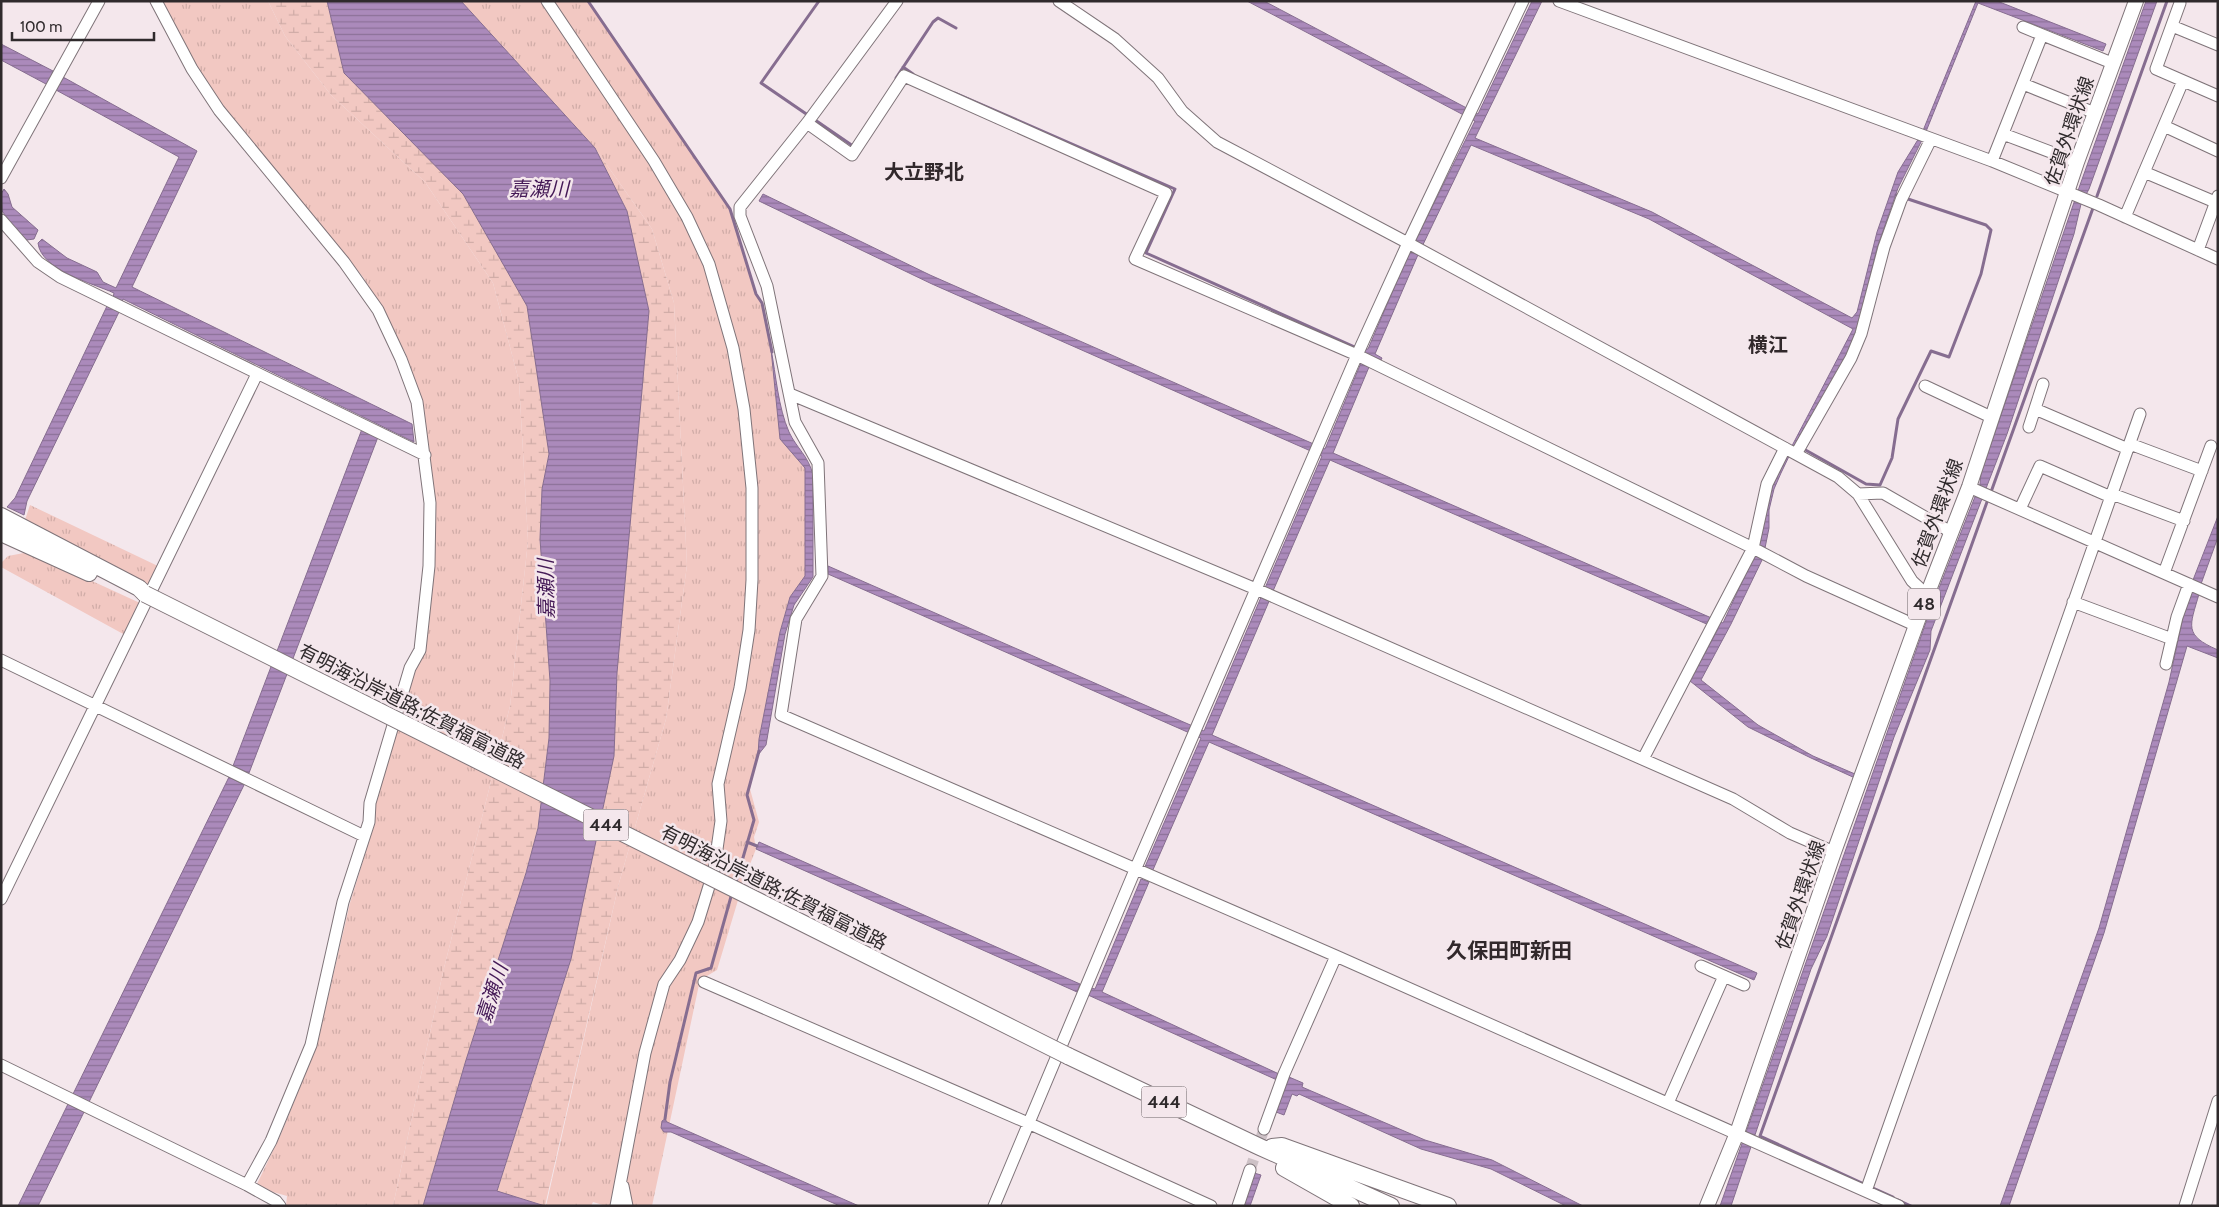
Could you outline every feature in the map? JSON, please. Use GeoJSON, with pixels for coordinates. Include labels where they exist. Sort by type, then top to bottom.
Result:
{"type":"FeatureCollection","features":[{"type":"Feature","properties":{"kind":"highway"},"geometry":{"type":"LineString","coordinates":[[1,516],[139,588],[144,594]]}},
{"type":"Feature","properties":{"kind":"highway"},"geometry":{"type":"LineString","coordinates":[[1,534],[136,594],[144,594]]}},
{"type":"Feature","properties":{"kind":"highway","name":"有明海沿岸道路;佐賀福富道路"},"geometry":{"type":"LineString","coordinates":[[144,594],[1068,1056],[1260,1147],[1391,1206]]}},
{"type":"Feature","properties":{"kind":"highway"},"geometry":{"type":"LineString","coordinates":[[1260,1147],[1282,1146],[1448,1206]]}},
{"type":"Feature","properties":{"kind":"highway"},"geometry":{"type":"LineString","coordinates":[[1260,1147],[1277,1164],[1350,1206]]}},
{"type":"Feature","properties":{"kind":"main road","name":"佐賀外環状線"},"geometry":{"type":"LineString","coordinates":[[1707,1206],[1739,1134],[1834,852],[1927,595],[1951,532],[1976,491],[1991,417],[2069,192],[2077,162],[2112,62],[2136,1]]}},
{"type":"Feature","properties":{"kind":"street"},"geometry":{"type":"LineString","coordinates":[[1,178],[100,1]]}},
{"type":"Feature","properties":{"kind":"street"},"geometry":{"type":"LineString","coordinates":[[156,1],[192,69],[219,110],[344,262],[378,310],[401,359],[417,402],[430,503],[429,566],[420,650],[410,668],[370,803],[369,822],[343,902],[311,1045],[271,1140],[247,1185]]}},
{"type":"Feature","properties":{"kind":"street"},"geometry":{"type":"LineString","coordinates":[[547,1],[654,161],[687,218],[709,264],[733,348],[744,410],[752,488],[752,580],[749,630],[740,688],[718,784],[721,821],[714,870],[698,922],[680,960],[664,984],[646,1053],[616,1206]]}},
{"type":"Feature","properties":{"kind":"street"},"geometry":{"type":"LineString","coordinates":[[897,1],[810,119],[740,207],[740,216],[767,286],[795,422],[818,463],[822,576],[796,619],[781,715],[1336,956],[1755,1141],[1866,1191],[1885,1203],[1899,1206]]}},
{"type":"Feature","properties":{"kind":"street"},"geometry":{"type":"LineString","coordinates":[[1059,1],[1115,39],[1158,78],[1182,111],[1217,142],[1422,250],[1785,448],[1799,450],[1838,477],[1858,494],[1912,581],[1927,595]]}},
{"type":"Feature","properties":{"kind":"street"},"geometry":{"type":"LineString","coordinates":[[994,1206],[1316,450],[1364,358],[1408,243],[1524,1]]}},
{"type":"Feature","properties":{"kind":"street"},"geometry":{"type":"LineString","coordinates":[[1559,1],[1992,161],[2086,199],[2218,259]]}},
{"type":"Feature","properties":{"kind":"street"},"geometry":{"type":"LineString","coordinates":[[2180,3],[2156,69],[2218,96]]}},
{"type":"Feature","properties":{"kind":"street"},"geometry":{"type":"LineString","coordinates":[[2172,26],[2218,45]]}},
{"type":"Feature","properties":{"kind":"street"},"geometry":{"type":"LineString","coordinates":[[2023,27],[2112,62]]}},
{"type":"Feature","properties":{"kind":"street"},"geometry":{"type":"LineString","coordinates":[[1992,161],[2042,35]]}},
{"type":"Feature","properties":{"kind":"street"},"geometry":{"type":"LineString","coordinates":[[810,119],[852,155],[904,76],[1166,193],[1135,259],[1364,358],[1758,550],[1806,576],[1917,626]]}},
{"type":"Feature","properties":{"kind":"street"},"geometry":{"type":"LineString","coordinates":[[2125,216],[2183,81]]}},
{"type":"Feature","properties":{"kind":"street"},"geometry":{"type":"LineString","coordinates":[[2023,84],[2095,113]]}},
{"type":"Feature","properties":{"kind":"street"},"geometry":{"type":"LineString","coordinates":[[2164,126],[2218,151]]}},
{"type":"Feature","properties":{"kind":"street"},"geometry":{"type":"LineString","coordinates":[[2003,134],[2077,162]]}},
{"type":"Feature","properties":{"kind":"street"},"geometry":{"type":"LineString","coordinates":[[1799,450],[1861,334],[1884,247],[1925,137]]}},
{"type":"Feature","properties":{"kind":"street"},"geometry":{"type":"LineString","coordinates":[[2144,172],[2217,199],[2198,250]]}},
{"type":"Feature","properties":{"kind":"street"},"geometry":{"type":"LineString","coordinates":[[1,220],[38,262],[60,277],[425,455]]}},
{"type":"Feature","properties":{"kind":"street"},"geometry":{"type":"LineString","coordinates":[[1,899],[257,374]]}},
{"type":"Feature","properties":{"kind":"street"},"geometry":{"type":"LineString","coordinates":[[2029,427],[2043,384]]}},
{"type":"Feature","properties":{"kind":"street"},"geometry":{"type":"LineString","coordinates":[[1925,386],[1991,417]]}},
{"type":"Feature","properties":{"kind":"street"},"geometry":{"type":"LineString","coordinates":[[790,394],[1258,590],[1643,759],[1733,800],[1790,833],[1834,852]]}},
{"type":"Feature","properties":{"kind":"street"},"geometry":{"type":"LineString","coordinates":[[2035,410],[2129,447],[2202,471]]}},
{"type":"Feature","properties":{"kind":"street"},"geometry":{"type":"LineString","coordinates":[[1866,1191],[2140,414]]}},
{"type":"Feature","properties":{"kind":"street"},"geometry":{"type":"LineString","coordinates":[[2164,573],[2211,446]]}},
{"type":"Feature","properties":{"kind":"street"},"geometry":{"type":"LineString","coordinates":[[1643,759],[1714,624],[1758,550],[1767,484],[1785,448]]}},
{"type":"Feature","properties":{"kind":"street"},"geometry":{"type":"LineString","coordinates":[[2020,509],[2040,466],[2111,495],[2184,521]]}},
{"type":"Feature","properties":{"kind":"street"},"geometry":{"type":"LineString","coordinates":[[1976,491],[2218,597]]}},
{"type":"Feature","properties":{"kind":"street"},"geometry":{"type":"LineString","coordinates":[[1858,494],[1883,493],[1951,532]]}},
{"type":"Feature","properties":{"kind":"street"},"geometry":{"type":"LineString","coordinates":[[2166,664],[2177,617],[2189,584]]}},
{"type":"Feature","properties":{"kind":"street"},"geometry":{"type":"LineString","coordinates":[[2073,602],[2172,639]]}},
{"type":"Feature","properties":{"kind":"street"},"geometry":{"type":"LineString","coordinates":[[1,660],[364,836]]}},
{"type":"Feature","properties":{"kind":"street"},"geometry":{"type":"LineString","coordinates":[[1264,1129],[1284,1074],[1336,956]]}},
{"type":"Feature","properties":{"kind":"street"},"geometry":{"type":"LineString","coordinates":[[1701,966],[1744,985]]}},
{"type":"Feature","properties":{"kind":"street"},"geometry":{"type":"LineString","coordinates":[[1668,1103],[1724,976]]}},
{"type":"Feature","properties":{"kind":"street"},"geometry":{"type":"LineString","coordinates":[[704,982],[1028,1123],[1211,1206]]}},
{"type":"Feature","properties":{"kind":"street"},"geometry":{"type":"LineString","coordinates":[[1,1065],[247,1185],[276,1201],[280,1206]]}},
{"type":"Feature","properties":{"kind":"street"},"geometry":{"type":"LineString","coordinates":[[2185,1206],[2218,1101]]}},
{"type":"Feature","properties":{"kind":"street"},"geometry":{"type":"LineString","coordinates":[[1238,1206],[1250,1170]]}},
{"type":"Feature","properties":{"kind":"street"},"geometry":{"type":"LineString","coordinates":[[621,1180],[627,1206]]}},
{"type":"Feature","properties":{"kind":"green space"},"geometry":{"type":"Polygon","coordinates":[[[161,1],[268,1],[285,36],[331,95],[425,182],[493,283],[519,381],[528,541],[510,706],[443,972],[393,1206],[286,1206],[287,1196],[257,1184],[281,1134],[317,1045],[350,903],[375,822],[374,805],[412,672],[433,569],[422,402],[405,352],[363,277],[210,91],[161,1]]]}},
{"type":"Feature","properties":{"kind":"green space"},"geometry":{"type":"Polygon","coordinates":[[[268,1],[401,1],[531,157],[549,454],[542,490],[540,539],[550,681],[549,738],[538,828],[526,873],[466,1060],[423,1206],[393,1206],[443,972],[510,706],[528,541],[519,381],[493,283],[425,182],[331,95],[285,36],[268,1]]]}},
{"type":"Feature","properties":{"kind":"green space"},"geometry":{"type":"Polygon","coordinates":[[[461,1],[588,1],[730,209],[756,294],[762,303],[771,349],[780,439],[805,468],[805,576],[790,597],[780,632],[750,789],[759,822],[754,837],[756,849],[745,877],[717,970],[700,980],[652,1206],[606,1206],[593,1202],[591,1206],[546,1206],[619,883],[666,719],[687,565],[674,303],[652,229],[595,148],[461,1]]]}},
{"type":"Feature","properties":{"kind":"green space"},"geometry":{"type":"Polygon","coordinates":[[[595,148],[652,229],[674,303],[687,565],[666,719],[619,883],[545,1206],[497,1192],[571,959],[627,211],[595,148]]]}},
{"type":"Feature","properties":{"kind":"green space"},"geometry":{"type":"Polygon","coordinates":[[[30,505],[160,567],[150,588],[25,520],[30,505]]]}},
{"type":"Feature","properties":{"kind":"green space"},"geometry":{"type":"Polygon","coordinates":[[[29,552],[140,603],[125,635],[1,567],[1,563],[8,556],[29,552]]]}},
{"type":"Feature","properties":{"kind":"water","name":"嘉瀬川"},"geometry":{"type":"Polygon","coordinates":[[[327,1],[461,1],[595,148],[627,211],[649,311],[617,673],[614,756],[571,959],[497,1191],[545,1206],[423,1206],[466,1060],[526,873],[538,828],[549,738],[550,681],[540,539],[542,489],[549,454],[527,306],[463,194],[344,73],[327,1]]]}},
{"type":"Feature","properties":{"kind":"water"},"geometry":{"type":"Polygon","coordinates":[[[1247,1],[1264,1],[1478,114],[1532,1],[1542,1],[1475,138],[1652,212],[1852,318],[1857,312],[1877,232],[1898,172],[1922,133],[1976,1],[1997,1],[2106,44],[2103,51],[1978,3],[1925,134],[1898,188],[1877,248],[1857,331],[1848,353],[1793,448],[1781,473],[1774,489],[1769,510],[1769,528],[1763,558],[1701,680],[1758,725],[1813,756],[1855,774],[1855,778],[1748,727],[1690,681],[1718,629],[1330,460],[1273,591],[1265,588],[1322,456],[932,284],[759,201],[763,194],[930,275],[1325,449],[1361,363],[1369,367],[1333,453],[1723,623],[1755,554],[1770,488],[1853,329],[1649,219],[1471,145],[1417,257],[1375,354],[1382,358],[1381,360],[1372,358],[1363,352],[1365,349],[1368,349],[1409,253],[1475,121],[1247,1]]]}},
{"type":"Feature","properties":{"kind":"water"},"geometry":{"type":"Polygon","coordinates":[[[2146,1],[2157,1],[2089,189],[2081,204],[2074,234],[2007,434],[1931,631],[1930,650],[1894,737],[1827,936],[1811,969],[1731,1206],[1720,1206],[1930,611],[1980,484],[1981,473],[2080,185],[2146,1]]]}},
{"type":"Feature","properties":{"kind":"water"},"geometry":{"type":"Polygon","coordinates":[[[1,44],[53,71],[52,74],[62,79],[63,77],[197,151],[132,287],[412,424],[414,442],[123,299],[122,302],[113,298],[114,293],[81,280],[48,261],[41,252],[38,243],[42,239],[67,258],[97,272],[103,282],[116,288],[179,157],[56,90],[49,83],[46,84],[1,60],[1,44]]]}},
{"type":"Feature","properties":{"kind":"water"},"geometry":{"type":"Polygon","coordinates":[[[4,189],[8,194],[12,207],[38,230],[34,239],[27,240],[21,236],[2,211],[1,194],[4,189]]]}},
{"type":"Feature","properties":{"kind":"water"},"geometry":{"type":"Polygon","coordinates":[[[107,306],[119,312],[27,501],[24,515],[7,507],[15,498],[107,306]]]}},
{"type":"Feature","properties":{"kind":"water"},"geometry":{"type":"Polygon","coordinates":[[[771,349],[785,422],[792,438],[808,462],[813,475],[813,577],[794,605],[785,634],[766,745],[758,755],[759,739],[780,632],[790,597],[805,576],[805,468],[780,439],[771,349]]]}},
{"type":"Feature","properties":{"kind":"water"},"geometry":{"type":"Polygon","coordinates":[[[362,429],[378,437],[249,773],[233,766],[362,429]]]}},
{"type":"Feature","properties":{"kind":"water"},"geometry":{"type":"Polygon","coordinates":[[[2218,516],[2218,537],[2201,584],[2193,580],[2218,516]]]}},
{"type":"Feature","properties":{"kind":"water"},"geometry":{"type":"Polygon","coordinates":[[[828,566],[1204,731],[1262,595],[1270,599],[1212,735],[1757,973],[1754,980],[1209,742],[1152,872],[1144,869],[1201,738],[828,574],[828,566]]]}},
{"type":"Feature","properties":{"kind":"water"},"geometry":{"type":"Polygon","coordinates":[[[2191,591],[2199,594],[2192,622],[2194,634],[2207,645],[2218,650],[2218,658],[2187,646],[2104,933],[2009,1206],[2000,1206],[2099,928],[2169,682],[2183,617],[2191,591]]]}},
{"type":"Feature","properties":{"kind":"water"},"geometry":{"type":"Polygon","coordinates":[[[229,777],[244,785],[89,1102],[73,1094],[229,777]]]}},
{"type":"Feature","properties":{"kind":"water"},"geometry":{"type":"Polygon","coordinates":[[[759,842],[1080,984],[1077,992],[756,849],[759,842]]]}},
{"type":"Feature","properties":{"kind":"water"},"geometry":{"type":"Polygon","coordinates":[[[1141,879],[1149,882],[1102,992],[1279,1074],[1277,1080],[1088,995],[1091,988],[1095,989],[1141,879]]]}},
{"type":"Feature","properties":{"kind":"water"},"geometry":{"type":"Polygon","coordinates":[[[1289,1077],[1303,1083],[1302,1087],[1425,1140],[1492,1160],[1583,1206],[1566,1206],[1491,1169],[1421,1149],[1299,1094],[1297,1096],[1292,1094],[1284,1115],[1276,1112],[1289,1077]]]}},
{"type":"Feature","properties":{"kind":"water"},"geometry":{"type":"Polygon","coordinates":[[[68,1104],[84,1112],[38,1206],[18,1206],[68,1104]]]}},
{"type":"Feature","properties":{"kind":"water"},"geometry":{"type":"Polygon","coordinates":[[[665,1119],[667,1122],[859,1206],[840,1206],[671,1132],[664,1132],[661,1128],[662,1121],[665,1119]]]}},
{"type":"Feature","properties":{"kind":"water"},"geometry":{"type":"Polygon","coordinates":[[[1254,1173],[1261,1175],[1250,1206],[1243,1206],[1254,1173]]]}},
{"type":"Feature","properties":{"kind":"waterway"},"geometry":{"type":"LineString","coordinates":[[588,1],[730,209],[756,294],[762,303],[772,352]]}},
{"type":"Feature","properties":{"kind":"waterway"},"geometry":{"type":"LineString","coordinates":[[819,1],[761,83],[853,146],[854,144]]}},
{"type":"Feature","properties":{"kind":"waterway"},"geometry":{"type":"LineString","coordinates":[[2097,196],[2167,1]]}},
{"type":"Feature","properties":{"kind":"waterway"},"geometry":{"type":"LineString","coordinates":[[896,78],[933,22],[938,18],[956,28]]}},
{"type":"Feature","properties":{"kind":"waterway"},"geometry":{"type":"LineString","coordinates":[[903,67],[913,74]]}},
{"type":"Feature","properties":{"kind":"waterway"},"geometry":{"type":"LineString","coordinates":[[955,93],[1175,189],[1146,253],[1357,348]]}},
{"type":"Feature","properties":{"kind":"waterway"},"geometry":{"type":"LineString","coordinates":[[1802,448],[1866,484],[1880,485],[1892,458],[1898,419],[1931,351],[1949,357],[1981,274],[1991,230],[1986,225],[1896,195]]}},
{"type":"Feature","properties":{"kind":"waterway"},"geometry":{"type":"LineString","coordinates":[[1991,492],[2093,208]]}},
{"type":"Feature","properties":{"kind":"waterway"},"geometry":{"type":"LineString","coordinates":[[1862,1183],[1760,1136],[1987,502]]}},
{"type":"Feature","properties":{"kind":"waterway"},"geometry":{"type":"LineString","coordinates":[[735,885],[754,820],[747,795],[759,751]]}},
{"type":"Feature","properties":{"kind":"waterway"},"geometry":{"type":"LineString","coordinates":[[747,842],[757,846]]}},
{"type":"Feature","properties":{"kind":"waterway"},"geometry":{"type":"LineString","coordinates":[[665,1119],[670,1082],[696,973],[711,968],[732,893]]}},
{"type":"Feature","properties":{"kind":"waterway"},"geometry":{"type":"LineString","coordinates":[[1873,1188],[1893,1197]]}},
{"type":"Feature","properties":{"kind":"waterway"},"geometry":{"type":"LineString","coordinates":[[1898,1200],[1911,1206]]}},
{"type":"Feature","properties":{"kind":"tunnel"},"geometry":{"type":"LineString","coordinates":[[1250,1170],[1264,1129]]}},
{"type":"Feature","properties":{"kind":"district","name":"大立野北"},"geometry":{"type":"Point","coordinates":[924,172]}},
{"type":"Feature","properties":{"kind":"district","name":"横江"},"geometry":{"type":"Point","coordinates":[1768,345]}},
{"type":"Feature","properties":{"kind":"district","name":"久保田町新田"},"geometry":{"type":"Point","coordinates":[1509,951]}}]}
